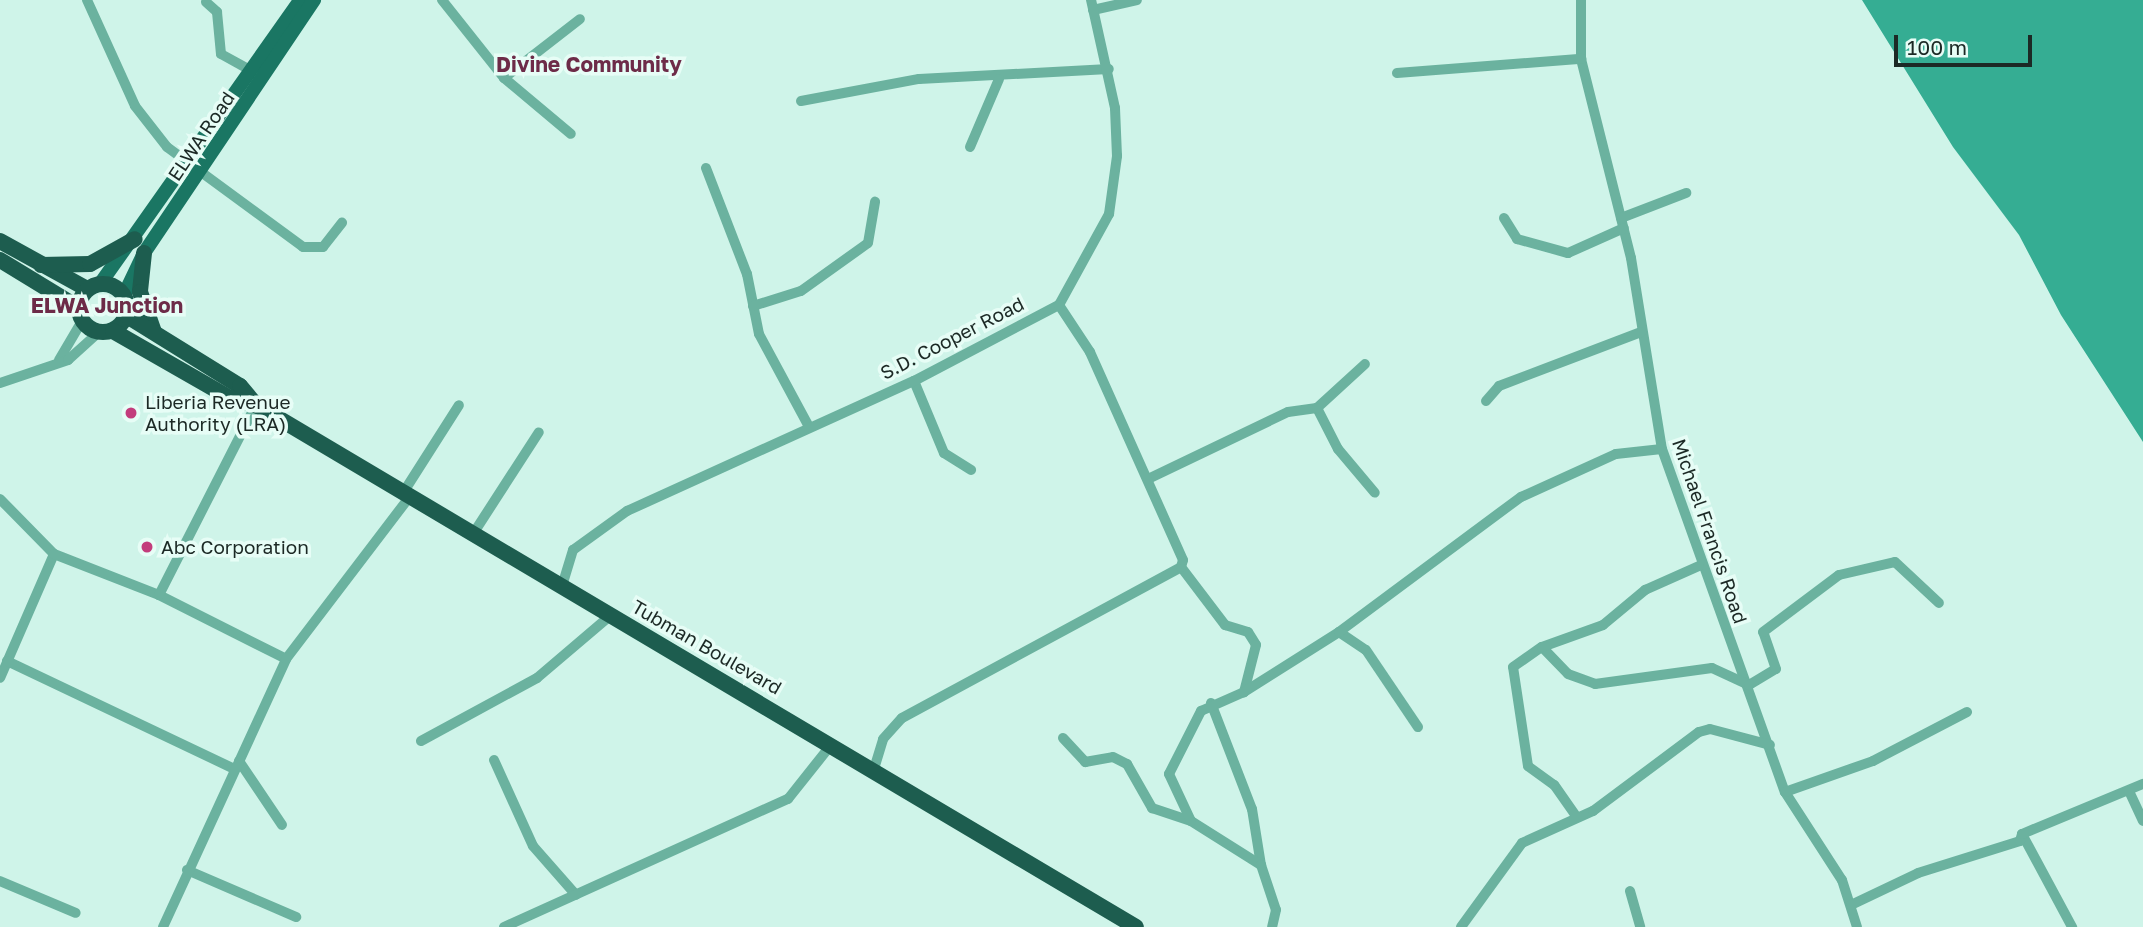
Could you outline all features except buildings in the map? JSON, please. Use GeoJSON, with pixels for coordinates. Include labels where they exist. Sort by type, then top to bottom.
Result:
{"type":"FeatureCollection","features":[{"type":"Feature","properties":{"kind":"highway"},"geometry":{"type":"LineString","coordinates":[[41,265],[90,264],[135,239]]}},
{"type":"Feature","properties":{"kind":"highway"},"geometry":{"type":"LineString","coordinates":[[0,241],[41,265],[124,295],[127,316],[106,331],[0,260]]}},
{"type":"Feature","properties":{"kind":"highway"},"geometry":{"type":"LineString","coordinates":[[144,253],[140,292],[154,332]]}},
{"type":"Feature","properties":{"kind":"highway"},"geometry":{"type":"LineString","coordinates":[[80,314],[94,286]]}},
{"type":"Feature","properties":{"kind":"highway","name":"Tubman Boulevard"},"geometry":{"type":"LineString","coordinates":[[127,316],[240,386],[256,405]]}},
{"type":"Feature","properties":{"kind":"highway","name":"Tubman Boulevard"},"geometry":{"type":"LineString","coordinates":[[106,331],[230,398],[256,405],[874,769],[1136,927]]}},
{"type":"Feature","properties":{"kind":"main road","name":"ELWA Road"},"geometry":{"type":"LineString","coordinates":[[124,295],[144,253],[252,71],[300,0]]}},
{"type":"Feature","properties":{"kind":"main road","name":"ELWA Road"},"geometry":{"type":"LineString","coordinates":[[94,286],[196,166],[314,0]]}},
{"type":"Feature","properties":{"kind":"street"},"geometry":{"type":"LineString","coordinates":[[87,0],[135,106],[167,147],[303,247],[323,247],[342,223]]}},
{"type":"Feature","properties":{"kind":"street"},"geometry":{"type":"LineString","coordinates":[[442,0],[504,78],[570,134]]}},
{"type":"Feature","properties":{"kind":"street"},"geometry":{"type":"LineString","coordinates":[[874,769],[883,739],[902,718],[1181,567],[1183,560],[1148,493],[1148,479],[1090,352],[1059,305],[1109,214],[1117,156],[1109,69],[1092,5],[1137,0]]}},
{"type":"Feature","properties":{"kind":"street","name":"Michael Francis Road"},"geometry":{"type":"LineString","coordinates":[[1581,0],[1581,59],[1623,223],[1662,449],[1699,566],[1749,685],[1786,792],[1852,905],[1857,927]]}},
{"type":"Feature","properties":{"kind":"street"},"geometry":{"type":"LineString","coordinates":[[206,2],[218,12],[221,54],[252,71]]}},
{"type":"Feature","properties":{"kind":"street"},"geometry":{"type":"LineString","coordinates":[[504,78],[580,19]]}},
{"type":"Feature","properties":{"kind":"street"},"geometry":{"type":"LineString","coordinates":[[1397,73],[1581,59]]}},
{"type":"Feature","properties":{"kind":"street"},"geometry":{"type":"LineString","coordinates":[[801,100],[919,79],[999,79],[1109,69]]}},
{"type":"Feature","properties":{"kind":"street"},"geometry":{"type":"LineString","coordinates":[[970,147],[999,79]]}},
{"type":"Feature","properties":{"kind":"street"},"geometry":{"type":"LineString","coordinates":[[706,169],[747,274],[759,334],[808,425]]}},
{"type":"Feature","properties":{"kind":"street"},"geometry":{"type":"LineString","coordinates":[[1504,218],[1517,239],[1534,248],[1568,253],[1686,193]]}},
{"type":"Feature","properties":{"kind":"street"},"geometry":{"type":"LineString","coordinates":[[753,306],[801,291],[868,243],[875,202]]}},
{"type":"Feature","properties":{"kind":"street","name":"S.D. Cooper Road"},"geometry":{"type":"LineString","coordinates":[[562,586],[573,550],[627,511],[808,425],[914,381],[1059,305]]}},
{"type":"Feature","properties":{"kind":"street"},"geometry":{"type":"LineString","coordinates":[[57,362],[80,314]]}},
{"type":"Feature","properties":{"kind":"street"},"geometry":{"type":"LineString","coordinates":[[0,383],[57,362],[106,331]]}},
{"type":"Feature","properties":{"kind":"street"},"geometry":{"type":"LineString","coordinates":[[1486,401],[1499,386],[1641,332]]}},
{"type":"Feature","properties":{"kind":"street"},"geometry":{"type":"LineString","coordinates":[[1148,479],[1289,412],[1318,408],[1365,364]]}},
{"type":"Feature","properties":{"kind":"street"},"geometry":{"type":"LineString","coordinates":[[914,381],[944,453],[971,470]]}},
{"type":"Feature","properties":{"kind":"street"},"geometry":{"type":"LineString","coordinates":[[159,595],[256,405]]}},
{"type":"Feature","properties":{"kind":"street"},"geometry":{"type":"LineString","coordinates":[[163,927],[286,659],[407,495],[459,405]]}},
{"type":"Feature","properties":{"kind":"street"},"geometry":{"type":"LineString","coordinates":[[1318,408],[1338,449],[1375,493]]}},
{"type":"Feature","properties":{"kind":"street"},"geometry":{"type":"LineString","coordinates":[[473,534],[539,432]]}},
{"type":"Feature","properties":{"kind":"street"},"geometry":{"type":"LineString","coordinates":[[1191,821],[1169,774],[1190,724],[1211,703],[1244,692],[1339,632],[1521,496],[1616,454],[1662,449]]}},
{"type":"Feature","properties":{"kind":"street"},"geometry":{"type":"LineString","coordinates":[[0,499],[54,554],[159,595],[286,659]]}},
{"type":"Feature","properties":{"kind":"street"},"geometry":{"type":"LineString","coordinates":[[0,678],[54,554]]}},
{"type":"Feature","properties":{"kind":"street"},"geometry":{"type":"LineString","coordinates":[[1542,647],[1568,674],[1595,684],[1712,668],[1749,685],[1776,669],[1763,632],[1839,575],[1895,562],[1939,603]]}},
{"type":"Feature","properties":{"kind":"street"},"geometry":{"type":"LineString","coordinates":[[1576,816],[1554,785],[1528,766],[1511,675],[1519,660],[1542,647],[1603,625],[1645,590],[1699,566]]}},
{"type":"Feature","properties":{"kind":"street"},"geometry":{"type":"LineString","coordinates":[[1181,567],[1225,625],[1248,632],[1256,645],[1244,692]]}},
{"type":"Feature","properties":{"kind":"street"},"geometry":{"type":"LineString","coordinates":[[421,741],[537,678],[611,615]]}},
{"type":"Feature","properties":{"kind":"street"},"geometry":{"type":"LineString","coordinates":[[1339,632],[1366,650],[1418,727]]}},
{"type":"Feature","properties":{"kind":"street"},"geometry":{"type":"LineString","coordinates":[[7,661],[237,765],[282,824]]}},
{"type":"Feature","properties":{"kind":"street"},"geometry":{"type":"LineString","coordinates":[[1211,703],[1252,809],[1261,865],[1276,910],[1272,927]]}},
{"type":"Feature","properties":{"kind":"street"},"geometry":{"type":"LineString","coordinates":[[1786,792],[1873,761],[1967,712]]}},
{"type":"Feature","properties":{"kind":"street"},"geometry":{"type":"LineString","coordinates":[[1461,927],[1522,844],[1640,781],[1656,760],[1699,732],[1710,729],[1770,745]]}},
{"type":"Feature","properties":{"kind":"street"},"geometry":{"type":"LineString","coordinates":[[1063,738],[1085,762],[1113,757],[1128,764],[1142,782],[1145,802],[1191,821],[1261,865]]}},
{"type":"Feature","properties":{"kind":"street"},"geometry":{"type":"LineString","coordinates":[[504,927],[788,799],[831,745]]}},
{"type":"Feature","properties":{"kind":"street"},"geometry":{"type":"LineString","coordinates":[[494,760],[533,846],[576,895]]}},
{"type":"Feature","properties":{"kind":"street"},"geometry":{"type":"LineString","coordinates":[[2022,834],[2143,784]]}},
{"type":"Feature","properties":{"kind":"street"},"geometry":{"type":"LineString","coordinates":[[2129,790],[2143,821]]}},
{"type":"Feature","properties":{"kind":"street"},"geometry":{"type":"LineString","coordinates":[[1852,905],[1918,873],[2020,841],[2022,834]]}},
{"type":"Feature","properties":{"kind":"street"},"geometry":{"type":"LineString","coordinates":[[2022,834],[2072,927]]}},
{"type":"Feature","properties":{"kind":"street"},"geometry":{"type":"LineString","coordinates":[[187,870],[296,918]]}},
{"type":"Feature","properties":{"kind":"street"},"geometry":{"type":"LineString","coordinates":[[0,881],[76,913]]}},
{"type":"Feature","properties":{"kind":"street"},"geometry":{"type":"LineString","coordinates":[[1630,891],[1640,927]]}},
{"type":"Feature","properties":{"kind":"street"},"geometry":{"type":"LineString","coordinates":[[529,915],[533,927]]}},
{"type":"Feature","properties":{"kind":"shaded area"},"geometry":{"type":"Polygon","coordinates":[[[1862,0],[2143,0],[2143,442],[2061,315],[2019,235],[1953,147],[1862,0]]]}},
{"type":"Feature","properties":{"kind":"place","name":"Liberia Revenue Authority (LRA)"},"geometry":{"type":"Point","coordinates":[131,413]}},
{"type":"Feature","properties":{"kind":"place","name":"Abc Corporation"},"geometry":{"type":"Point","coordinates":[147,547]}},
{"type":"Feature","properties":{"kind":"district","name":"Divine Community"},"geometry":{"type":"Point","coordinates":[589,64]}},
{"type":"Feature","properties":{"kind":"district","name":"ELWA Junction"},"geometry":{"type":"Point","coordinates":[107,305]}}]}
